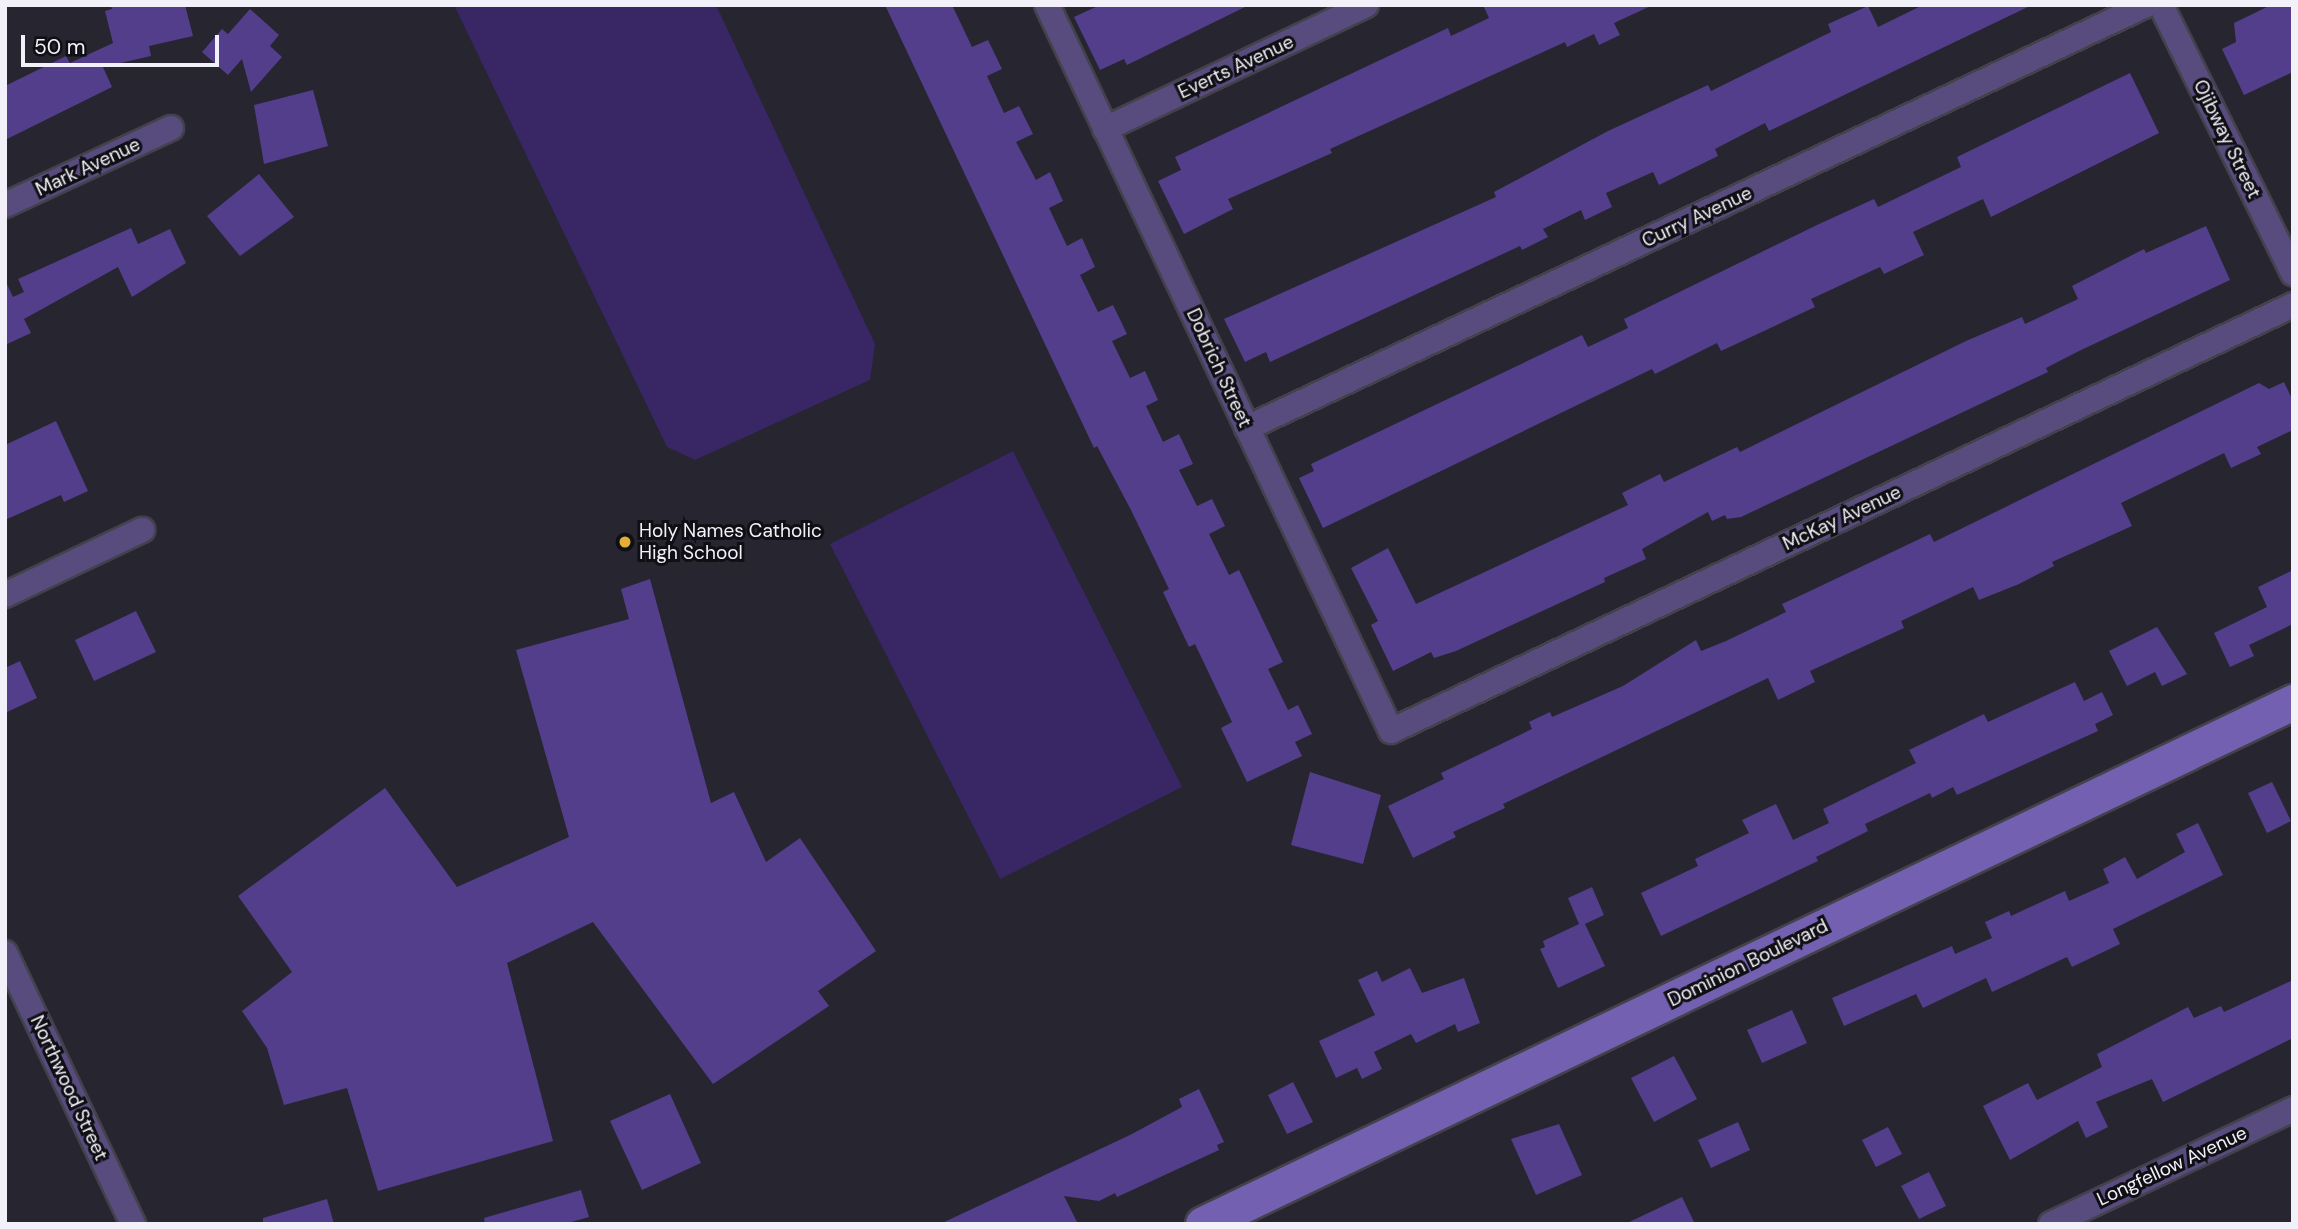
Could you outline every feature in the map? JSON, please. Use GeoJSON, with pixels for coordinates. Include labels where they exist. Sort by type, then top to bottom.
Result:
{"type":"FeatureCollection","features":[{"type":"Feature","properties":{"kind":"street","name":"Dobrich Street"},"geometry":{"type":"LineString","coordinates":[[1047,5],[1391,731]]}},
{"type":"Feature","properties":{"kind":"street","name":"Everts Avenue"},"geometry":{"type":"LineString","coordinates":[[1105,129],[1366,5]]}},
{"type":"Feature","properties":{"kind":"street","name":"Curry Avenue"},"geometry":{"type":"LineString","coordinates":[[1247,428],[2146,5]]}},
{"type":"Feature","properties":{"kind":"street","name":"Ojibway Street"},"geometry":{"type":"LineString","coordinates":[[2161,5],[2293,273]]}},
{"type":"Feature","properties":{"kind":"street","name":"Mark Avenue"},"geometry":{"type":"LineString","coordinates":[[5,205],[171,128]]}},
{"type":"Feature","properties":{"kind":"street","name":"McKay Avenue"},"geometry":{"type":"LineString","coordinates":[[1391,731],[2293,305]]}},
{"type":"Feature","properties":{"kind":"street"},"geometry":{"type":"LineString","coordinates":[[5,595],[142,530]]}},
{"type":"Feature","properties":{"kind":"street","name":"Dominion Boulevard"},"geometry":{"type":"LineString","coordinates":[[1203,1224],[2293,702]]}},
{"type":"Feature","properties":{"kind":"street","name":"Northwood Street"},"geometry":{"type":"LineString","coordinates":[[5,953],[12,984],[134,1224]]}},
{"type":"Feature","properties":{"kind":"street","name":"Longfellow Avenue"},"geometry":{"type":"LineString","coordinates":[[2051,1224],[2293,1109]]}},
{"type":"Feature","properties":{"kind":"shaded area"},"geometry":{"type":"Polygon","coordinates":[[[454,5],[716,5],[875,344],[870,380],[695,460],[667,447],[454,5]]]}},
{"type":"Feature","properties":{"kind":"shaded area"},"geometry":{"type":"Polygon","coordinates":[[[1013,451],[1182,787],[1000,879],[830,544],[1013,451]]]}},
{"type":"Feature","properties":{"kind":"building"},"geometry":{"type":"Polygon","coordinates":[[[111,5],[185,5],[193,36],[149,46],[151,56],[103,67],[112,87],[5,140],[5,86],[66,56],[70,63],[113,43],[105,11],[112,9],[111,5]]]}},
{"type":"Feature","properties":{"kind":"building"},"geometry":{"type":"Polygon","coordinates":[[[885,5],[952,5],[972,47],[988,40],[1002,69],[987,76],[1004,113],[1019,106],[1033,134],[1016,142],[1036,180],[1050,172],[1063,201],[1049,208],[1067,246],[1082,238],[1095,267],[1080,275],[1098,312],[1113,305],[1127,334],[1112,341],[1130,378],[1145,371],[1158,400],[1146,406],[1163,442],[1179,434],[1193,464],[1179,470],[1197,506],[1212,499],[1225,526],[1209,534],[1229,575],[1239,570],[1283,662],[1268,669],[1288,710],[1298,705],[1312,734],[1295,742],[1302,756],[1247,782],[1221,728],[1232,722],[1195,644],[1189,647],[1163,592],[1169,589],[1097,446],[1094,448],[885,5]]]}},
{"type":"Feature","properties":{"kind":"building"},"geometry":{"type":"Polygon","coordinates":[[[1100,5],[1249,5],[1127,65],[1124,59],[1100,70],[1074,17],[1100,5]]]}},
{"type":"Feature","properties":{"kind":"building"},"geometry":{"type":"Polygon","coordinates":[[[1483,5],[1653,5],[1614,23],[1620,35],[1599,45],[1594,34],[1567,47],[1565,42],[1330,149],[1332,153],[1228,199],[1233,209],[1184,234],[1158,181],[1181,170],[1175,157],[1448,28],[1451,36],[1489,18],[1483,5]]]}},
{"type":"Feature","properties":{"kind":"building"},"geometry":{"type":"Polygon","coordinates":[[[1923,5],[2032,5],[1769,131],[1765,123],[1715,149],[1718,156],[1659,185],[1653,172],[1606,193],[1612,207],[1585,220],[1581,210],[1543,229],[1548,237],[1522,250],[1520,246],[1270,362],[1266,352],[1245,362],[1224,319],[1496,197],[1494,192],[1608,131],[1708,85],[1711,91],[1831,32],[1828,24],[1868,6],[1878,27],[1923,5]]]}},
{"type":"Feature","properties":{"kind":"building"},"geometry":{"type":"Polygon","coordinates":[[[2271,5],[2293,5],[2293,72],[2244,95],[2222,49],[2236,42],[2234,23],[2271,5]]]}},
{"type":"Feature","properties":{"kind":"building"},"geometry":{"type":"Polygon","coordinates":[[[250,9],[279,35],[270,46],[282,57],[251,92],[242,59],[228,75],[202,52],[222,29],[228,34],[250,9]]]}},
{"type":"Feature","properties":{"kind":"building"},"geometry":{"type":"Polygon","coordinates":[[[2130,73],[2159,133],[1991,217],[1983,199],[1913,232],[1924,255],[1884,274],[1880,267],[1811,299],[1815,307],[1721,351],[1717,343],[1655,374],[1652,369],[1323,528],[1299,478],[1314,471],[1311,464],[1582,335],[1588,347],[1628,328],[1624,319],[1874,199],[1878,207],[1961,167],[1957,157],[2130,73]]]}},
{"type":"Feature","properties":{"kind":"building"},"geometry":{"type":"Polygon","coordinates":[[[313,90],[328,146],[264,164],[254,105],[313,90]]]}},
{"type":"Feature","properties":{"kind":"building"},"geometry":{"type":"Polygon","coordinates":[[[259,174],[294,217],[240,256],[207,216],[259,174]]]}},
{"type":"Feature","properties":{"kind":"building"},"geometry":{"type":"Polygon","coordinates":[[[2206,226],[2230,280],[2079,351],[2046,368],[2048,372],[1741,517],[1727,519],[1725,515],[1712,521],[1708,512],[1642,549],[1646,559],[1604,578],[1605,582],[1456,651],[1434,658],[1431,652],[1393,671],[1371,625],[1378,621],[1351,568],[1388,548],[1416,604],[1628,505],[1622,493],[1660,474],[1664,482],[1737,447],[1740,452],[1966,341],[2022,317],[2025,324],[2078,299],[2072,286],[2144,249],[2146,253],[2206,226]]]}},
{"type":"Feature","properties":{"kind":"building"},"geometry":{"type":"Polygon","coordinates":[[[131,228],[138,244],[170,229],[186,263],[132,297],[118,267],[24,319],[31,333],[5,345],[5,280],[13,297],[24,292],[18,279],[131,228]]]}},
{"type":"Feature","properties":{"kind":"building"},"geometry":{"type":"Polygon","coordinates":[[[2284,382],[2293,401],[2293,430],[2257,447],[2261,454],[2231,468],[2224,453],[2121,503],[2132,526],[2052,562],[2054,566],[2019,584],[1979,600],[1973,587],[1901,621],[1904,628],[1810,671],[1815,682],[1778,700],[1768,678],[1503,804],[1505,808],[1453,832],[1456,837],[1413,858],[1388,806],[1444,779],[1441,773],[1532,729],[1529,722],[1550,712],[1552,717],[1623,686],[1696,640],[1701,651],[1726,641],[1786,612],[1782,604],[1930,534],[1934,542],[2259,383],[2269,389],[2284,382]]]}},
{"type":"Feature","properties":{"kind":"building"},"geometry":{"type":"Polygon","coordinates":[[[56,421],[88,491],[64,502],[61,495],[5,520],[5,445],[56,421]]]}},
{"type":"Feature","properties":{"kind":"building"},"geometry":{"type":"Polygon","coordinates":[[[2293,570],[2293,624],[2249,645],[2254,656],[2230,667],[2214,633],[2267,607],[2258,587],[2293,570]]]}},
{"type":"Feature","properties":{"kind":"building"},"geometry":{"type":"Polygon","coordinates":[[[650,579],[711,803],[734,792],[766,862],[800,838],[876,951],[818,991],[829,1006],[713,1084],[593,922],[507,963],[553,1141],[378,1191],[347,1088],[284,1105],[267,1048],[242,1011],[292,972],[238,896],[385,788],[457,887],[569,837],[516,650],[629,619],[621,589],[650,579]]]}},
{"type":"Feature","properties":{"kind":"building"},"geometry":{"type":"Polygon","coordinates":[[[136,611],[156,652],[94,681],[75,640],[136,611]]]}},
{"type":"Feature","properties":{"kind":"building"},"geometry":{"type":"Polygon","coordinates":[[[2157,627],[2187,674],[2162,686],[2155,672],[2127,686],[2109,651],[2157,627]]]}},
{"type":"Feature","properties":{"kind":"building"},"geometry":{"type":"Polygon","coordinates":[[[20,661],[37,698],[5,713],[5,668],[20,661]]]}},
{"type":"Feature","properties":{"kind":"building"},"geometry":{"type":"Polygon","coordinates":[[[2075,682],[2084,701],[2102,692],[2113,715],[2095,724],[2098,731],[1957,795],[1953,787],[1932,798],[1930,793],[1865,824],[1868,831],[1816,857],[1818,861],[1661,936],[1641,893],[1698,866],[1695,859],[1749,833],[1742,820],[1776,804],[1793,840],[1829,823],[1823,809],[1916,763],[1909,750],[1984,714],[1988,722],[2075,682]]]}},
{"type":"Feature","properties":{"kind":"building"},"geometry":{"type":"Polygon","coordinates":[[[1310,772],[1381,795],[1363,864],[1291,845],[1310,772]]]}},
{"type":"Feature","properties":{"kind":"building"},"geometry":{"type":"Polygon","coordinates":[[[2272,782],[2291,821],[2267,833],[2248,793],[2272,782]]]}},
{"type":"Feature","properties":{"kind":"building"},"geometry":{"type":"Polygon","coordinates":[[[2198,823],[2223,875],[2113,929],[2120,944],[2072,967],[2067,957],[1992,992],[1986,978],[1923,1008],[1916,994],[1844,1026],[1832,998],[1952,946],[1955,954],[1992,938],[1985,922],[2009,911],[2011,916],[2065,891],[2069,901],[2109,883],[2103,869],[2125,857],[2137,879],[2185,852],[2176,834],[2198,823]]]}},
{"type":"Feature","properties":{"kind":"building"},"geometry":{"type":"Polygon","coordinates":[[[1592,887],[1604,915],[1585,924],[1605,966],[1558,988],[1540,949],[1545,947],[1543,941],[1579,924],[1568,898],[1592,887]]]}},
{"type":"Feature","properties":{"kind":"building"},"geometry":{"type":"Polygon","coordinates":[[[1410,968],[1422,993],[1464,978],[1480,1023],[1458,1032],[1455,1024],[1416,1043],[1411,1034],[1374,1052],[1382,1069],[1362,1079],[1357,1068],[1336,1078],[1319,1041],[1375,1015],[1358,980],[1377,971],[1382,982],[1410,968]]]}},
{"type":"Feature","properties":{"kind":"building"},"geometry":{"type":"Polygon","coordinates":[[[2293,980],[2293,1038],[2163,1102],[2152,1079],[2096,1102],[2108,1127],[2086,1138],[2078,1121],[2010,1160],[1983,1106],[2028,1083],[2037,1100],[2102,1067],[2097,1054],[2188,1007],[2194,1018],[2221,1006],[2224,1012],[2293,980]]]}},
{"type":"Feature","properties":{"kind":"building"},"geometry":{"type":"Polygon","coordinates":[[[1792,1010],[1807,1043],[1762,1063],[1747,1030],[1792,1010]]]}},
{"type":"Feature","properties":{"kind":"building"},"geometry":{"type":"Polygon","coordinates":[[[1674,1056],[1697,1099],[1654,1122],[1631,1078],[1674,1056]]]}},
{"type":"Feature","properties":{"kind":"building"},"geometry":{"type":"Polygon","coordinates":[[[1293,1082],[1313,1122],[1287,1134],[1268,1095],[1293,1082]]]}},
{"type":"Feature","properties":{"kind":"building"},"geometry":{"type":"Polygon","coordinates":[[[1199,1089],[1224,1142],[1217,1145],[1219,1150],[1117,1197],[1115,1193],[1099,1201],[1064,1196],[1078,1224],[940,1224],[1130,1135],[1182,1107],[1179,1099],[1199,1089]]]}},
{"type":"Feature","properties":{"kind":"building"},"geometry":{"type":"Polygon","coordinates":[[[670,1094],[701,1163],[642,1190],[610,1121],[670,1094]]]}},
{"type":"Feature","properties":{"kind":"building"},"geometry":{"type":"Polygon","coordinates":[[[1738,1122],[1750,1150],[1711,1168],[1698,1140],[1738,1122]]]}},
{"type":"Feature","properties":{"kind":"building"},"geometry":{"type":"Polygon","coordinates":[[[1559,1124],[1582,1175],[1536,1195],[1511,1139],[1559,1124]]]}},
{"type":"Feature","properties":{"kind":"building"},"geometry":{"type":"Polygon","coordinates":[[[1888,1127],[1902,1154],[1876,1167],[1862,1140],[1888,1127]]]}},
{"type":"Feature","properties":{"kind":"building"},"geometry":{"type":"Polygon","coordinates":[[[1929,1172],[1946,1206],[1919,1219],[1901,1186],[1929,1172]]]}},
{"type":"Feature","properties":{"kind":"building"},"geometry":{"type":"Polygon","coordinates":[[[581,1190],[589,1217],[564,1224],[485,1224],[484,1218],[581,1190]]]}},
{"type":"Feature","properties":{"kind":"building"},"geometry":{"type":"Polygon","coordinates":[[[1682,1197],[1695,1224],[1625,1224],[1682,1197]]]}},
{"type":"Feature","properties":{"kind":"building"},"geometry":{"type":"Polygon","coordinates":[[[327,1199],[334,1224],[263,1224],[263,1218],[327,1199]]]}},
{"type":"Feature","properties":{"kind":"place","name":"Holy Names Catholic High School"},"geometry":{"type":"Point","coordinates":[625,542]}}]}
